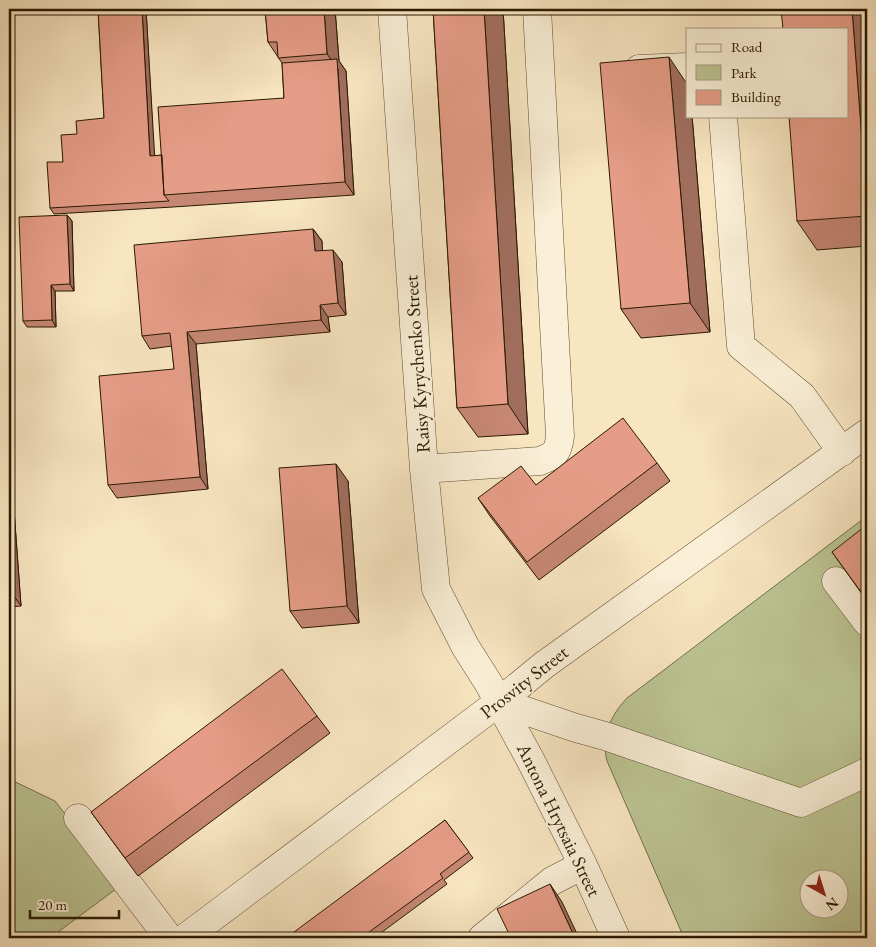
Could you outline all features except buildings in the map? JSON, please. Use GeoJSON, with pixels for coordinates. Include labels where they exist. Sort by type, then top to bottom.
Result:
{"type":"FeatureCollection","features":[{"type":"Feature","properties":{"kind":"street","name":"Raisy Kyrychenko Street"},"geometry":{"type":"LineString","coordinates":[[392,9],[424,469],[436,588],[465,646],[499,702]]}},
{"type":"Feature","properties":{"kind":"street"},"geometry":{"type":"LineString","coordinates":[[424,469],[540,461],[553,455],[559,446],[560,426],[537,9]]}},
{"type":"Feature","properties":{"kind":"street"},"geometry":{"type":"LineString","coordinates":[[637,69],[686,67]]}},
{"type":"Feature","properties":{"kind":"street"},"geometry":{"type":"LineString","coordinates":[[723,118],[741,346],[802,396],[842,452]]}},
{"type":"Feature","properties":{"kind":"street","name":"Prosvity Street"},"geometry":{"type":"LineString","coordinates":[[185,938],[499,702],[544,665],[867,433]]}},
{"type":"Feature","properties":{"kind":"street"},"geometry":{"type":"LineString","coordinates":[[836,581],[867,622]]}},
{"type":"Feature","properties":{"kind":"street"},"geometry":{"type":"LineString","coordinates":[[499,702],[801,802],[867,772]]}},
{"type":"Feature","properties":{"kind":"street","name":"Antona Hrytsaia Street"},"geometry":{"type":"LineString","coordinates":[[499,702],[584,865],[616,938]]}},
{"type":"Feature","properties":{"kind":"street"},"geometry":{"type":"LineString","coordinates":[[78,818],[169,938]]}},
{"type":"Feature","properties":{"kind":"street"},"geometry":{"type":"LineString","coordinates":[[482,938],[552,881],[584,865]]}},
{"type":"Feature","properties":{"kind":"green space"},"geometry":{"type":"Polygon","coordinates":[[[867,516],[867,938],[684,938],[607,761],[605,744],[608,727],[627,698],[867,516]]]}},
{"type":"Feature","properties":{"kind":"green space"},"geometry":{"type":"Polygon","coordinates":[[[9,779],[55,801],[120,886],[50,938],[9,938],[9,779]]]}}]}
